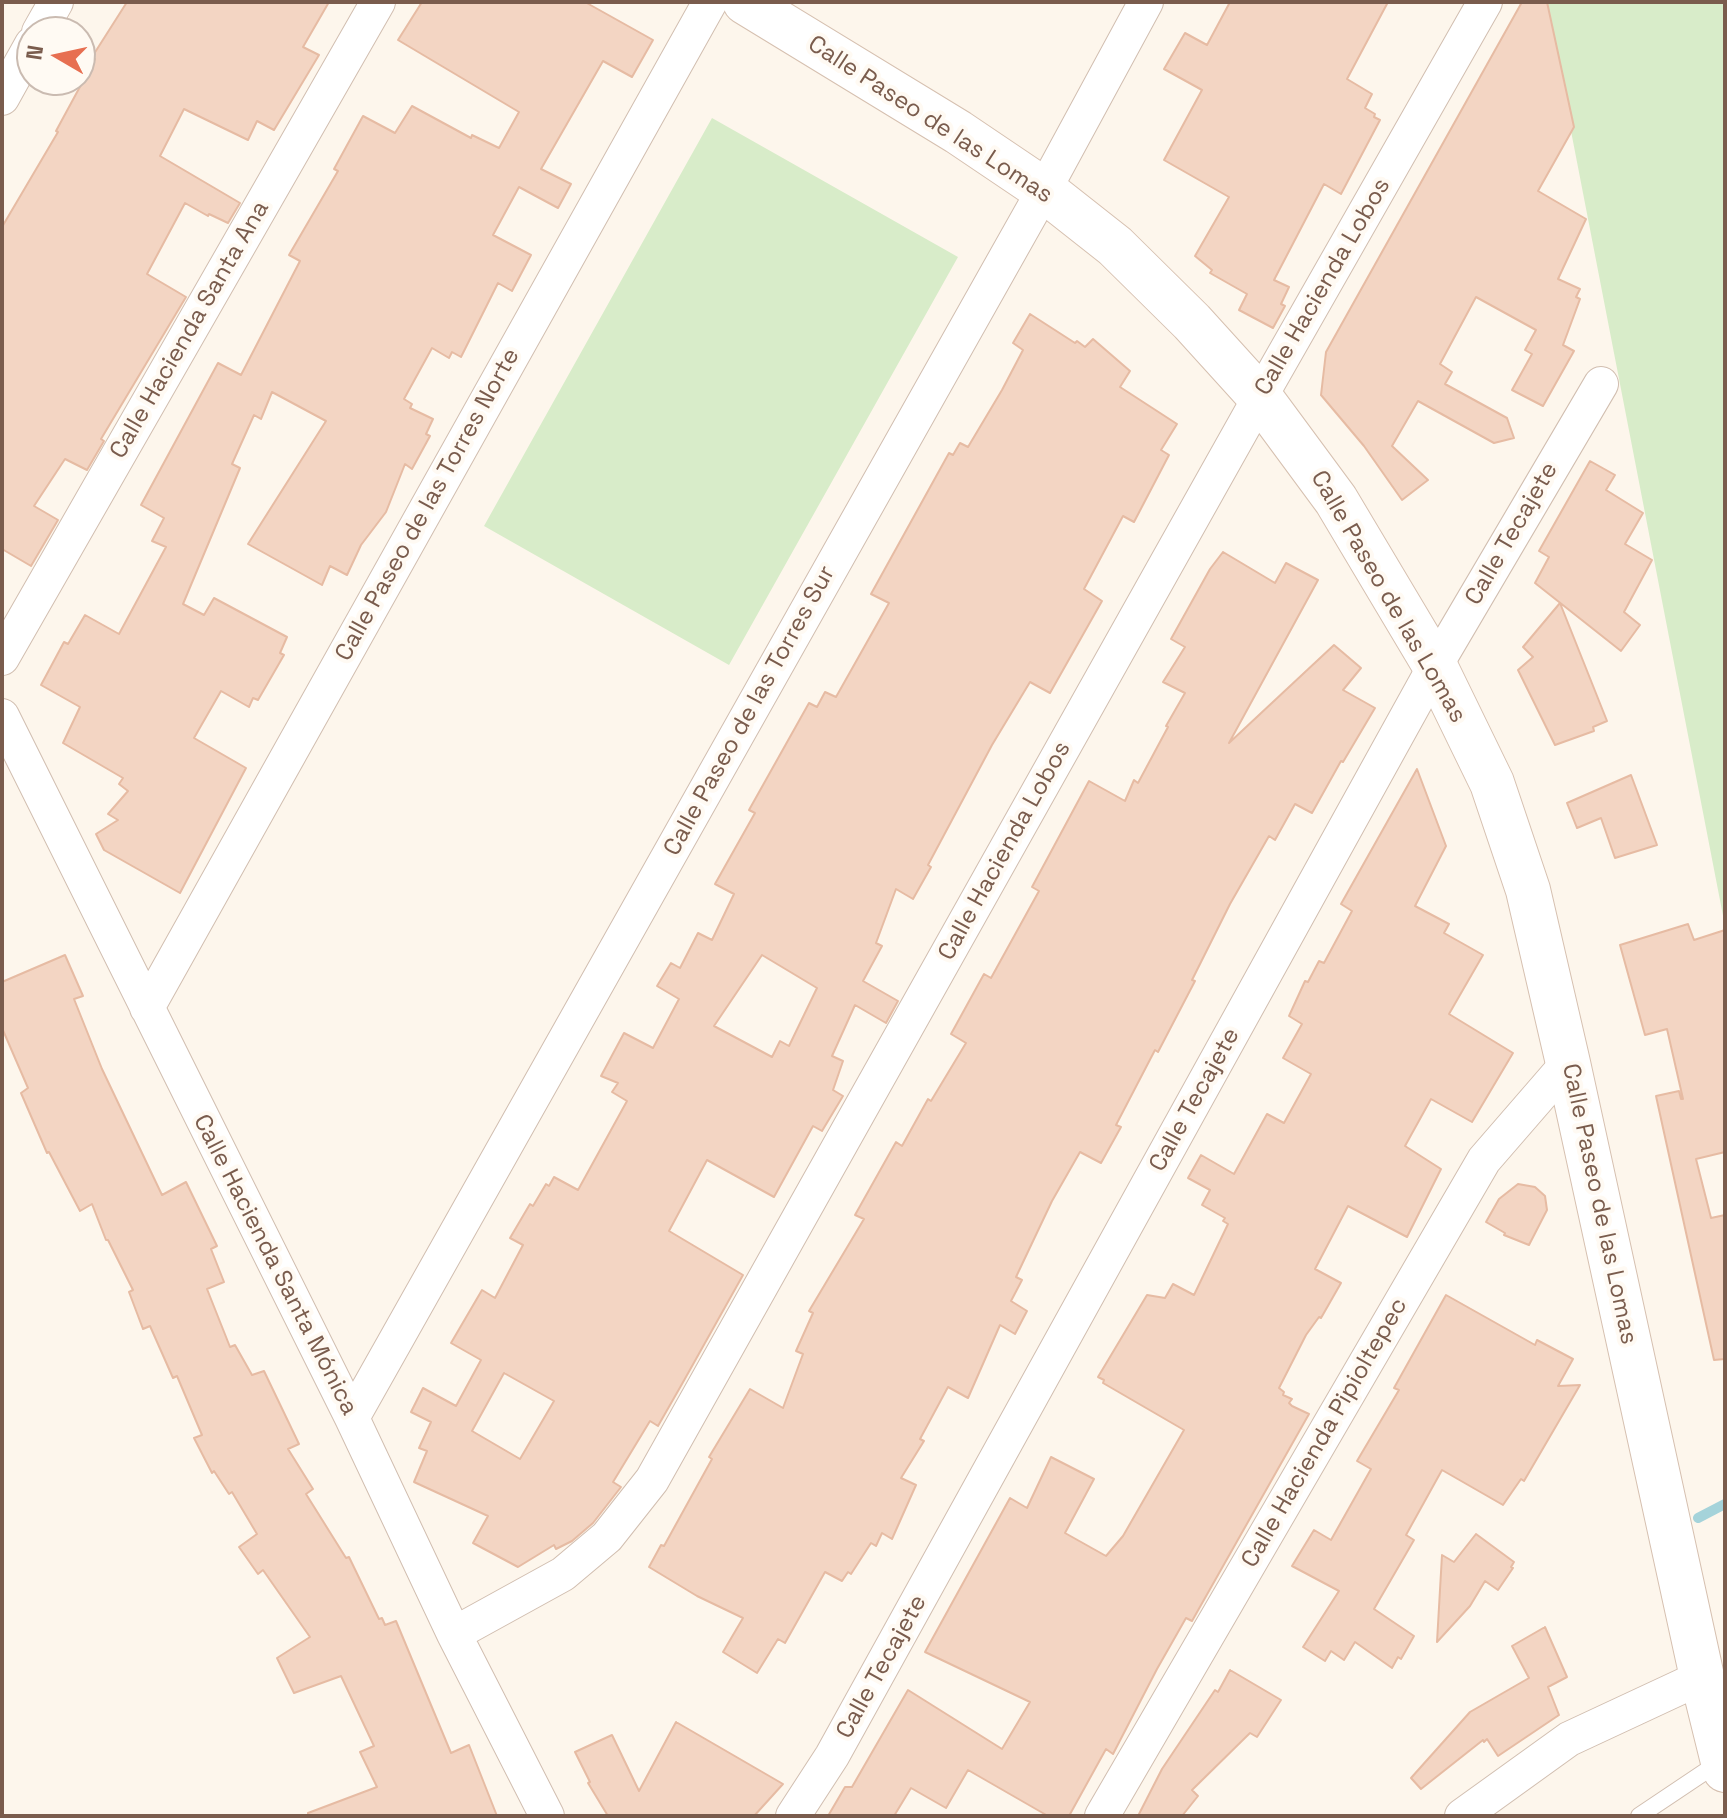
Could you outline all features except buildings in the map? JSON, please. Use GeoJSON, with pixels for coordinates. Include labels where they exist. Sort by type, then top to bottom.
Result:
{"type":"FeatureCollection","features":[{"type":"Feature","properties":{"kind":"main road","name":"Calle Paseo de las Lomas"},"geometry":{"type":"LineString","coordinates":[[745,2],[958,132],[1044,190],[1115,246],[1192,322],[1260,397],[1336,500],[1435,666],[1497,796],[1528,890],[1724,1765]]}},
{"type":"Feature","properties":{"kind":"street","name":"Calle Hacienda Santa Ana"},"geometry":{"type":"LineString","coordinates":[[2,658],[378,2]]}},
{"type":"Feature","properties":{"kind":"street","name":"Calle Paseo de las Torres Norte"},"geometry":{"type":"LineString","coordinates":[[147,1008],[710,2]]}},
{"type":"Feature","properties":{"kind":"street","name":"Calle Paseo de las Torres Sur"},"geometry":{"type":"LineString","coordinates":[[352,1418],[1044,190],[1146,2]]}},
{"type":"Feature","properties":{"kind":"street","name":"Calle Hacienda Lobos"},"geometry":{"type":"LineString","coordinates":[[454,1634],[563,1574],[607,1537],[652,1480],[1485,2]]}},
{"type":"Feature","properties":{"kind":"street"},"geometry":{"type":"LineString","coordinates":[[2,98],[16,73]]}},
{"type":"Feature","properties":{"kind":"street","name":"Calle Tecajete"},"geometry":{"type":"LineString","coordinates":[[793,1816],[832,1756],[1435,666],[1601,384]]}},
{"type":"Feature","properties":{"kind":"street","name":"Calle Hacienda Santa Mónica"},"geometry":{"type":"LineString","coordinates":[[2,716],[352,1418],[454,1634],[547,1816]]}},
{"type":"Feature","properties":{"kind":"street","name":"Calle Hacienda Pipioltepec"},"geometry":{"type":"LineString","coordinates":[[1102,1816],[1484,1160],[1568,1063]]}},
{"type":"Feature","properties":{"kind":"street"},"geometry":{"type":"LineString","coordinates":[[1462,1816],[1569,1739],[1702,1677]]}},
{"type":"Feature","properties":{"kind":"lane"},"geometry":{"type":"LineString","coordinates":[[1639,1816],[1724,1765]]}},
{"type":"Feature","properties":{"kind":"green space"},"geometry":{"type":"Polygon","coordinates":[[[1546,2],[1725,2],[1725,926],[1546,2]]]}},
{"type":"Feature","properties":{"kind":"green space"},"geometry":{"type":"Polygon","coordinates":[[[712,118],[958,257],[729,665],[484,526],[712,118]]]}},
{"type":"Feature","properties":{"kind":"waterway"},"geometry":{"type":"LineString","coordinates":[[1698,1518],[1725,1504]]}}]}
